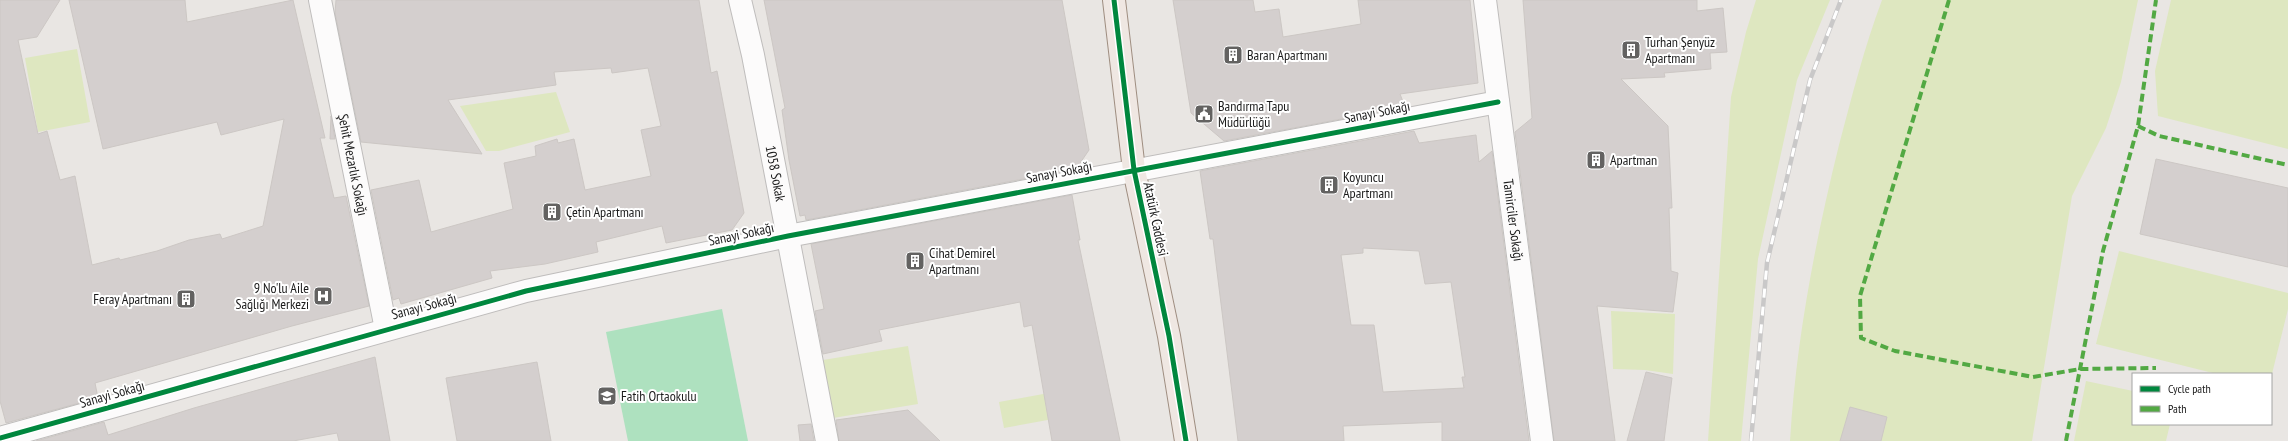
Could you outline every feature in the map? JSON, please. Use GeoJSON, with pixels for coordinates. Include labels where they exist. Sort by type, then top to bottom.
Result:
{"type":"FeatureCollection","features":[{"type":"Feature","properties":{"kind":"main road","name":"Atatürk Caddesi"},"geometry":{"type":"LineString","coordinates":[[1114,0],[1134,170],[1169,336],[1186,441]]}},
{"type":"Feature","properties":{"kind":"street","name":"Şehit Mezarlık Sokağı"},"geometry":{"type":"LineString","coordinates":[[320,0],[386,329]]}},
{"type":"Feature","properties":{"kind":"street","name":"1058 Sokak"},"geometry":{"type":"LineString","coordinates":[[740,0],[788,236],[827,441]]}},
{"type":"Feature","properties":{"kind":"street","name":"Tamirciler Sokağı"},"geometry":{"type":"LineString","coordinates":[[1485,0],[1542,441]]}},
{"type":"Feature","properties":{"kind":"street","name":"Sanayi Sokağı"},"geometry":{"type":"LineString","coordinates":[[0,438],[526,291],[788,236],[1498,102]]}},
{"type":"Feature","properties":{"kind":"green space"},"geometry":{"type":"Polygon","coordinates":[[[1756,0],[1830,0],[1797,80],[1758,259],[1741,441],[1708,441],[1731,97],[1746,32],[1756,0]]]}},
{"type":"Feature","properties":{"kind":"green space"},"geometry":{"type":"Polygon","coordinates":[[[1882,0],[2138,0],[2121,82],[2106,128],[2072,196],[2032,441],[1790,441],[1802,329],[1822,218],[1839,145],[1854,90],[1882,0]]]}},
{"type":"Feature","properties":{"kind":"green space"},"geometry":{"type":"Polygon","coordinates":[[[2171,0],[2288,0],[2288,149],[2158,116],[2155,71],[2171,0]]]}},
{"type":"Feature","properties":{"kind":"green space"},"geometry":{"type":"Polygon","coordinates":[[[77,49],[90,122],[38,132],[25,58],[77,49]]]}},
{"type":"Feature","properties":{"kind":"green space"},"geometry":{"type":"Polygon","coordinates":[[[556,92],[570,132],[499,151],[486,151],[460,106],[556,92]]]}},
{"type":"Feature","properties":{"kind":"green space"},"geometry":{"type":"Polygon","coordinates":[[[2119,251],[2288,293],[2288,309],[2272,374],[2213,373],[2096,344],[2119,251]]]}},
{"type":"Feature","properties":{"kind":"green space"},"geometry":{"type":"Polygon","coordinates":[[[722,309],[748,441],[628,441],[606,332],[722,309]]]}},
{"type":"Feature","properties":{"kind":"green space"},"geometry":{"type":"Polygon","coordinates":[[[1611,311],[1675,314],[1673,374],[1645,370],[1613,369],[1611,311]]]}},
{"type":"Feature","properties":{"kind":"green space"},"geometry":{"type":"Polygon","coordinates":[[[908,346],[918,404],[833,418],[823,360],[908,346]]]}},
{"type":"Feature","properties":{"kind":"green space"},"geometry":{"type":"Polygon","coordinates":[[[2086,381],[2132,391],[2132,425],[2170,425],[2166,441],[2074,441],[2086,381]]]}},
{"type":"Feature","properties":{"kind":"green space"},"geometry":{"type":"Polygon","coordinates":[[[1103,383],[1108,409],[1004,428],[999,402],[1103,383]]]}},
{"type":"Feature","properties":{"kind":"building"},"geometry":{"type":"Polygon","coordinates":[[[0,0],[60,0],[37,37],[18,40],[38,134],[47,131],[60,180],[75,176],[92,265],[157,251],[189,240],[220,234],[222,239],[263,226],[284,119],[221,135],[217,122],[103,149],[69,0],[185,0],[187,22],[293,0],[325,138],[320,138],[334,198],[346,196],[369,306],[292,326],[95,383],[98,398],[6,423],[0,401],[0,0]]]}},
{"type":"Feature","properties":{"kind":"building"},"geometry":{"type":"Polygon","coordinates":[[[336,0],[699,0],[711,73],[717,71],[744,213],[732,230],[666,243],[662,226],[596,242],[598,252],[545,264],[490,271],[492,278],[401,304],[399,298],[393,300],[371,190],[419,180],[431,232],[513,209],[504,163],[536,156],[535,146],[557,139],[558,143],[574,139],[585,190],[651,176],[641,130],[661,126],[648,68],[612,73],[611,68],[554,72],[556,85],[448,100],[482,154],[361,142],[335,13],[336,0]]]}},
{"type":"Feature","properties":{"kind":"building"},"geometry":{"type":"Polygon","coordinates":[[[764,0],[1062,0],[1089,150],[1076,169],[806,220],[805,215],[800,216],[789,160],[782,110],[785,108],[764,0]]]}},
{"type":"Feature","properties":{"kind":"building"},"geometry":{"type":"Polygon","coordinates":[[[1173,0],[1253,0],[1255,12],[1279,9],[1283,37],[1361,24],[1358,0],[1470,0],[1478,83],[1400,94],[1405,107],[1224,141],[1191,113],[1173,0]]]}},
{"type":"Feature","properties":{"kind":"building"},"geometry":{"type":"Polygon","coordinates":[[[1523,0],[1697,0],[1697,11],[1723,8],[1727,52],[1710,53],[1711,69],[1664,73],[1665,77],[1621,79],[1668,126],[1672,208],[1669,208],[1671,271],[1678,273],[1673,312],[1597,306],[1615,441],[1554,441],[1515,132],[1532,118],[1523,0]]]}},
{"type":"Feature","properties":{"kind":"building"},"geometry":{"type":"Polygon","coordinates":[[[331,116],[335,139],[330,139],[331,116]]]}},
{"type":"Feature","properties":{"kind":"building"},"geometry":{"type":"Polygon","coordinates":[[[1414,131],[1419,143],[1476,135],[1479,162],[1492,151],[1529,441],[1442,441],[1442,422],[1343,426],[1344,441],[1238,441],[1213,239],[1210,239],[1200,171],[1414,131]],[[1363,248],[1363,253],[1341,255],[1351,325],[1374,325],[1383,392],[1464,388],[1462,377],[1465,377],[1451,282],[1425,284],[1419,251],[1363,248]]]}},
{"type":"Feature","properties":{"kind":"building"},"geometry":{"type":"Polygon","coordinates":[[[2156,159],[2288,188],[2288,267],[2140,234],[2156,159]]]}},
{"type":"Feature","properties":{"kind":"building"},"geometry":{"type":"Polygon","coordinates":[[[1072,195],[1080,240],[1078,240],[1120,441],[1052,441],[1032,325],[1024,327],[1020,302],[879,330],[882,341],[823,354],[815,311],[824,309],[811,244],[1072,195]]]}},
{"type":"Feature","properties":{"kind":"building"},"geometry":{"type":"Polygon","coordinates":[[[375,357],[390,441],[339,441],[337,433],[293,441],[36,441],[104,422],[108,435],[194,408],[375,357]]]}},
{"type":"Feature","properties":{"kind":"building"},"geometry":{"type":"Polygon","coordinates":[[[537,362],[551,441],[457,441],[446,378],[537,362]]]}},
{"type":"Feature","properties":{"kind":"building"},"geometry":{"type":"Polygon","coordinates":[[[1646,372],[1672,378],[1664,441],[1627,441],[1646,372]]]}},
{"type":"Feature","properties":{"kind":"building"},"geometry":{"type":"Polygon","coordinates":[[[1850,407],[1887,417],[1881,441],[1840,441],[1850,407]]]}},
{"type":"Feature","properties":{"kind":"building"},"geometry":{"type":"Polygon","coordinates":[[[908,410],[940,441],[839,441],[836,420],[908,410]]]}},
{"type":"Feature","properties":{"kind":"building"},"geometry":{"type":"Polygon","coordinates":[[[811,424],[814,441],[800,441],[798,425],[811,424]]]}},
{"type":"Feature","properties":{"kind":"railway"},"geometry":{"type":"LineString","coordinates":[[1751,441],[1767,263],[1810,80],[1841,0]]}},
{"type":"Feature","properties":{"kind":"marked path"},"geometry":{"type":"LineString","coordinates":[[1949,0],[1860,296],[1861,338],[1895,351],[2033,377],[2080,369],[2156,368]]}},
{"type":"Feature","properties":{"kind":"marked path"},"geometry":{"type":"LineString","coordinates":[[2066,441],[2103,251],[2138,126],[2156,0]]}},
{"type":"Feature","properties":{"kind":"marked path"},"geometry":{"type":"LineString","coordinates":[[2138,126],[2159,136],[2288,165]]}},
{"type":"Feature","properties":{"kind":"cycle path"},"geometry":{"type":"LineString","coordinates":[[1114,0],[1134,170],[1169,336],[1186,441]]}},
{"type":"Feature","properties":{"kind":"cycle path"},"geometry":{"type":"LineString","coordinates":[[0,438],[526,291],[788,236],[1498,102]]}},
{"type":"Feature","properties":{"kind":"place","name":"Turhan Şenyüz Apartmanı"},"geometry":{"type":"Point","coordinates":[1631,50]}},
{"type":"Feature","properties":{"kind":"place","name":"Baran Apartmanı"},"geometry":{"type":"Point","coordinates":[1233,55]}},
{"type":"Feature","properties":{"kind":"place","name":"Bandırma Tapu Müdürlüğü"},"geometry":{"type":"Point","coordinates":[1204,114]}},
{"type":"Feature","properties":{"kind":"place","name":"Apartman"},"geometry":{"type":"Point","coordinates":[1596,160]}},
{"type":"Feature","properties":{"kind":"place","name":"Koyuncu Apartmanı"},"geometry":{"type":"Point","coordinates":[1329,185]}},
{"type":"Feature","properties":{"kind":"place","name":"Çetin Apartmanı"},"geometry":{"type":"Point","coordinates":[552,212]}},
{"type":"Feature","properties":{"kind":"place","name":"Cihat Demirel Apartmanı"},"geometry":{"type":"Point","coordinates":[915,261]}},
{"type":"Feature","properties":{"kind":"place","name":"9 No'lu Aile Sağlığı Merkezi"},"geometry":{"type":"Point","coordinates":[323,296]}},
{"type":"Feature","properties":{"kind":"place","name":"Feray Apartmanı"},"geometry":{"type":"Point","coordinates":[186,299]}},
{"type":"Feature","properties":{"kind":"place","name":"Fatih Ortaokulu"},"geometry":{"type":"Point","coordinates":[607,396]}}]}
